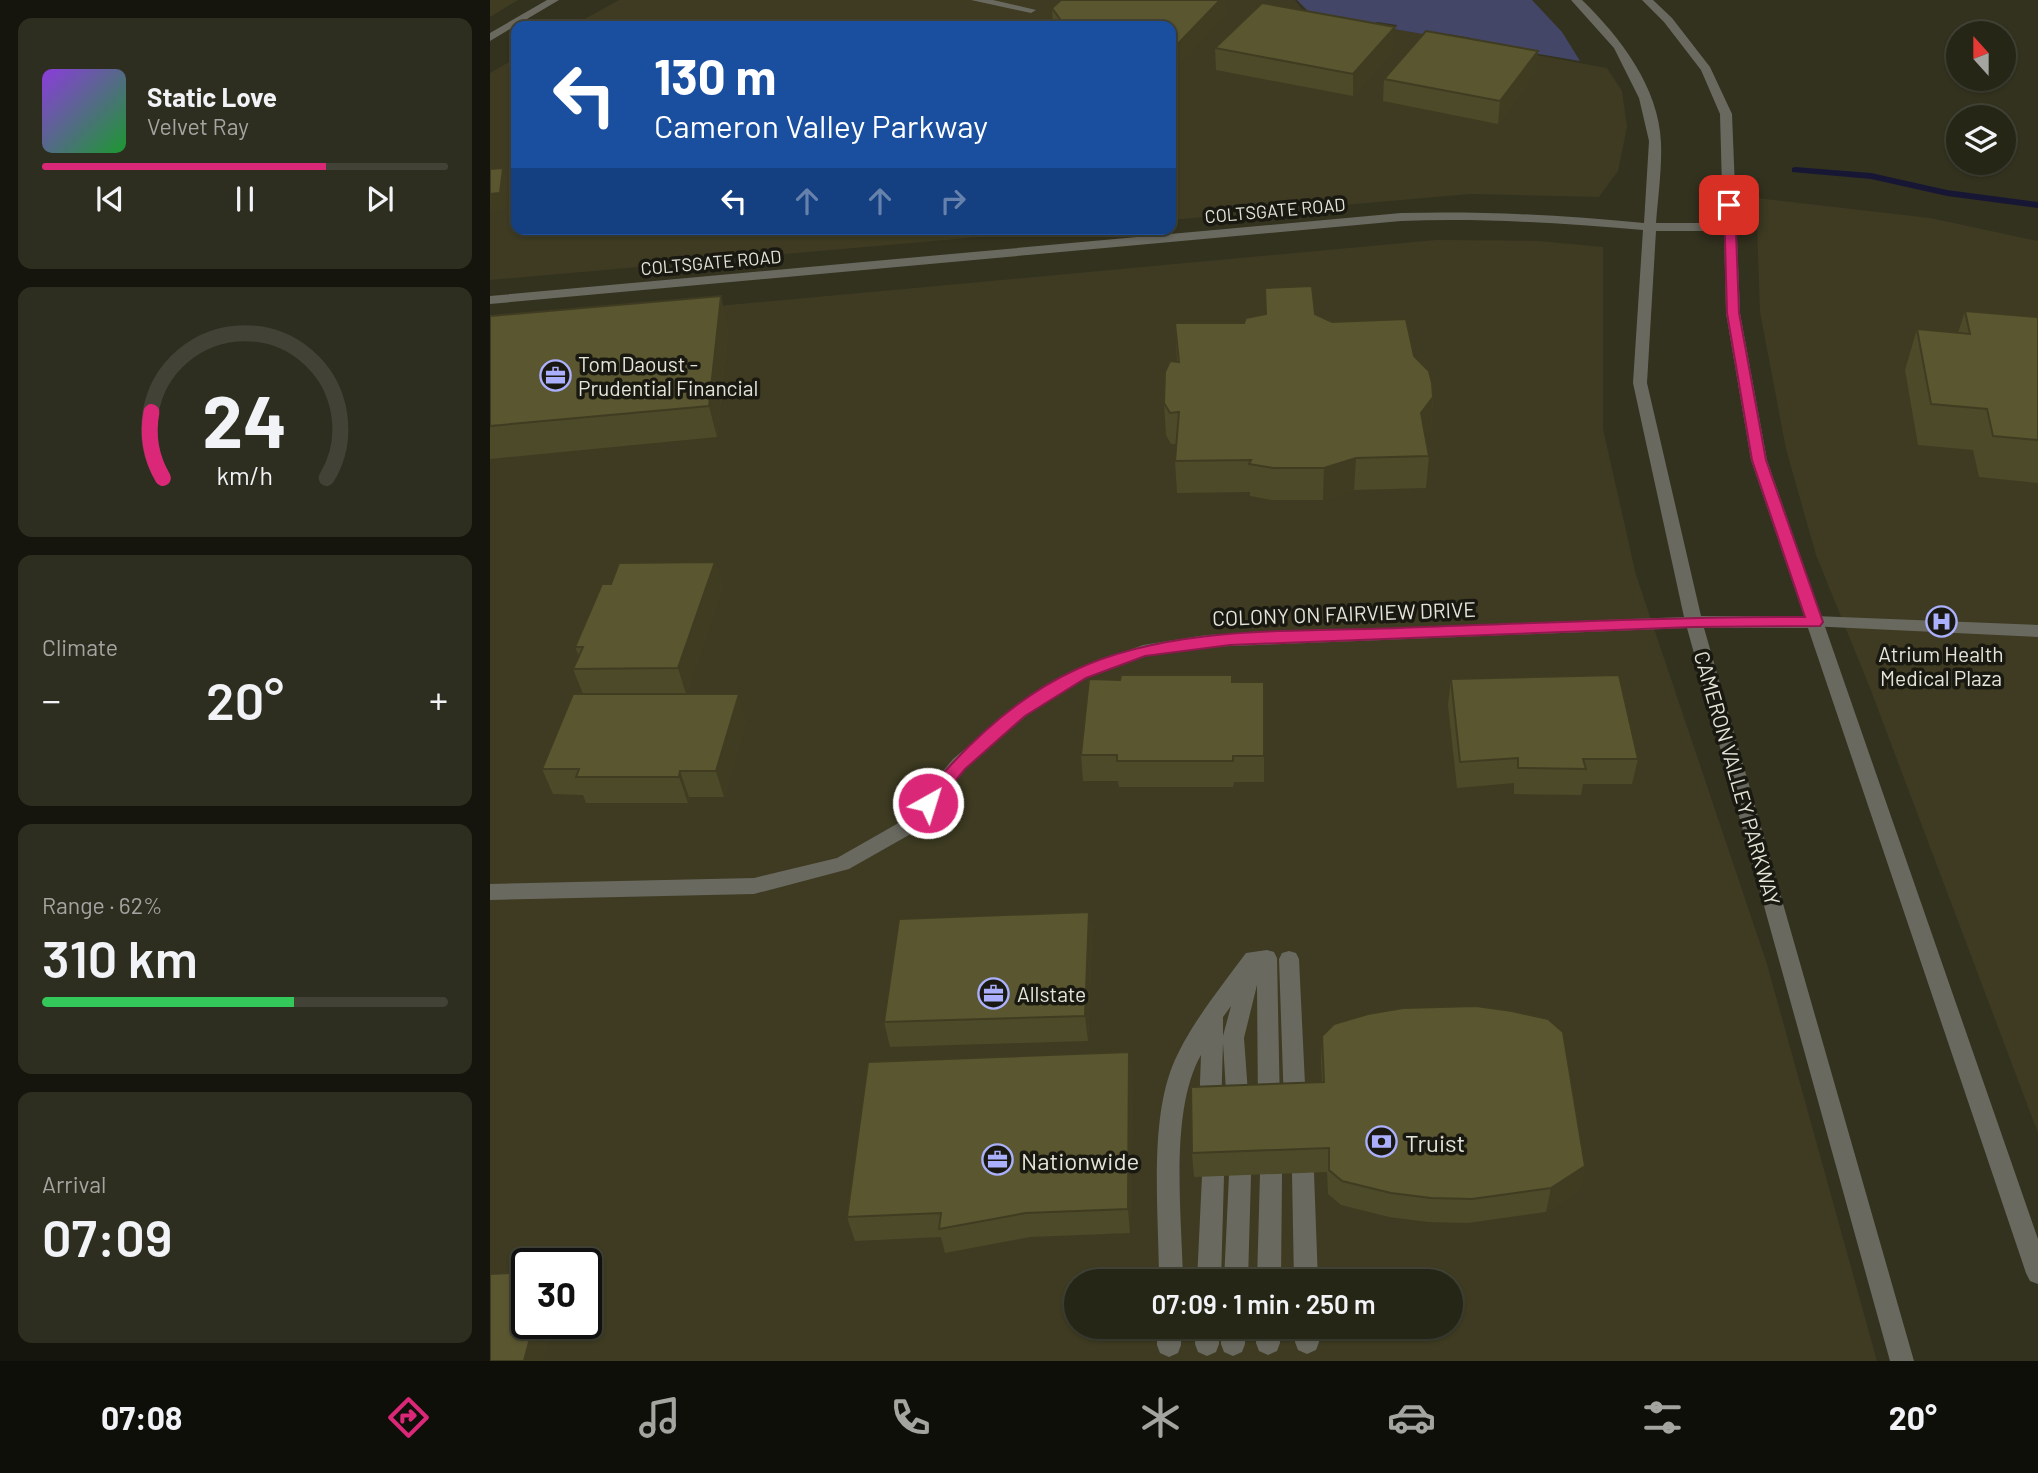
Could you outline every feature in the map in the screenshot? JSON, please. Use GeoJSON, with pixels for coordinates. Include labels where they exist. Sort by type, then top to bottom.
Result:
{"type":"FeatureCollection","features":[{"type":"Feature","properties":{"kind":"street"},"geometry":{"type":"LineString","coordinates":[[519,21],[554,0]]}},
{"type":"Feature","properties":{"kind":"street"},"geometry":{"type":"LineString","coordinates":[[976,0],[1031,10]]}},
{"type":"Feature","properties":{"kind":"street","name":"CAMERON VALLEY PARKWAY"},"geometry":{"type":"LineString","coordinates":[[1576,0],[1619,46],[1638,77],[1649,105],[1655,141],[1640,383],[1693,622],[1902,1361]]}},
{"type":"Feature","properties":{"kind":"street"},"geometry":{"type":"LineString","coordinates":[[1647,0],[1668,20],[1706,69],[1727,114],[1733,313],[1759,460],[2038,1273]]}},
{"type":"Feature","properties":{"kind":"street"},"geometry":{"type":"LineString","coordinates":[[490,38],[511,26]]}},
{"type":"Feature","properties":{"kind":"street","name":"COLTSGATE ROAD"},"geometry":{"type":"LineString","coordinates":[[490,300],[1401,217],[1467,215],[1553,218],[1650,227],[1730,227]]}},
{"type":"Feature","properties":{"kind":"street","name":"COLONY ON FAIRVIEW DRIVE"},"geometry":{"type":"LineString","coordinates":[[490,892],[754,886],[842,864],[909,826],[959,764],[1020,712],[1080,674],[1143,651],[1206,641],[1693,622],[1815,622],[2038,631]]}},
{"type":"Feature","properties":{"kind":"street"},"geometry":{"type":"LineString","coordinates":[[1171,1269],[1170,1116],[1183,1067],[1213,1015],[1260,958]]}},
{"type":"Feature","properties":{"kind":"street"},"geometry":{"type":"LineString","coordinates":[[1260,958],[1269,1108]]}},
{"type":"Feature","properties":{"kind":"street"},"geometry":{"type":"LineString","coordinates":[[1238,1110],[1233,1038],[1260,958]]}},
{"type":"Feature","properties":{"kind":"street"},"geometry":{"type":"LineString","coordinates":[[1289,958],[1295,1108]]}},
{"type":"Feature","properties":{"kind":"street"},"geometry":{"type":"LineString","coordinates":[[1210,1111],[1213,1015]]}},
{"type":"Feature","properties":{"kind":"street"},"geometry":{"type":"LineString","coordinates":[[1303,1173],[1306,1269]]}},
{"type":"Feature","properties":{"kind":"street"},"geometry":{"type":"LineString","coordinates":[[1269,1269],[1271,1174]]}},
{"type":"Feature","properties":{"kind":"street"},"geometry":{"type":"LineString","coordinates":[[1236,1269],[1240,1175]]}},
{"type":"Feature","properties":{"kind":"street"},"geometry":{"type":"LineString","coordinates":[[1209,1269],[1213,1176]]}},
{"type":"Feature","properties":{"kind":"shaded area"},"geometry":{"type":"Polygon","coordinates":[[[619,0],[1295,0],[1302,9],[1319,15],[1607,68],[1622,91],[1627,127],[1618,171],[1599,197],[1470,194],[1176,220],[1176,21],[581,21],[619,0]]]}},
{"type":"Feature","properties":{"kind":"shaded area"},"geometry":{"type":"Polygon","coordinates":[[[1297,0],[1532,0],[1562,32],[1580,61],[1468,42],[1471,38],[1448,34],[1445,38],[1394,29],[1397,25],[1377,22],[1374,26],[1312,15],[1297,0]]]}},
{"type":"Feature","properties":{"kind":"shaded area"},"geometry":{"type":"Polygon","coordinates":[[[511,61],[511,235],[1002,235],[490,280],[490,73],[511,61]]]}},
{"type":"Feature","properties":{"kind":"shaded area","name":"Atrium Health Medical Plaza"},"geometry":{"type":"Polygon","coordinates":[[[1756,198],[1930,218],[2038,241],[2038,1133],[1870,688],[1816,555],[1786,449],[1760,312],[1756,198]]]}},
{"type":"Feature","properties":{"kind":"shaded area"},"geometry":{"type":"Polygon","coordinates":[[[1436,240],[1539,241],[1603,247],[1603,429],[1636,575],[1767,964],[1877,1361],[490,1361],[490,327],[1436,240]]]}},
{"type":"Feature","properties":{"kind":"building"},"geometry":{"type":"Polygon","coordinates":[[[1061,0],[1220,0],[1176,46],[1176,21],[1061,21],[1052,8],[1061,0]]]}},
{"type":"Feature","properties":{"kind":"building"},"geometry":{"type":"Polygon","coordinates":[[[1262,3],[1395,27],[1353,74],[1215,48],[1262,3]]]}},
{"type":"Feature","properties":{"kind":"building"},"geometry":{"type":"Polygon","coordinates":[[[1426,31],[1538,51],[1500,101],[1384,79],[1426,31]]]}},
{"type":"Feature","properties":{"kind":"building"},"geometry":{"type":"Polygon","coordinates":[[[503,168],[500,193],[490,194],[490,169],[503,168]]]}},
{"type":"Feature","properties":{"kind":"building"},"geometry":{"type":"Polygon","coordinates":[[[1312,286],[1315,314],[1332,322],[1406,319],[1414,356],[1429,371],[1432,383],[1433,397],[1421,413],[1429,456],[1356,458],[1324,468],[1273,468],[1249,464],[1251,460],[1175,461],[1179,412],[1170,413],[1164,403],[1165,372],[1170,361],[1179,362],[1175,323],[1244,323],[1246,318],[1266,314],[1265,288],[1312,286]]]}},
{"type":"Feature","properties":{"kind":"building"},"geometry":{"type":"Polygon","coordinates":[[[721,296],[709,406],[490,426],[490,316],[721,296]]]}},
{"type":"Feature","properties":{"kind":"building"},"geometry":{"type":"Polygon","coordinates":[[[1965,311],[2038,317],[2038,440],[1993,436],[1987,409],[1931,404],[1917,329],[1970,334],[1965,311]]]}},
{"type":"Feature","properties":{"kind":"building"},"geometry":{"type":"Polygon","coordinates":[[[715,562],[678,668],[573,669],[583,647],[575,647],[602,584],[611,584],[619,563],[715,562]]]}},
{"type":"Feature","properties":{"kind":"building"},"geometry":{"type":"Polygon","coordinates":[[[1121,675],[1232,675],[1232,682],[1264,682],[1264,756],[1233,756],[1233,761],[1117,761],[1117,755],[1081,755],[1089,679],[1120,680],[1121,675]]]}},
{"type":"Feature","properties":{"kind":"building"},"geometry":{"type":"Polygon","coordinates":[[[1619,675],[1638,759],[1583,759],[1586,769],[1518,768],[1518,758],[1460,762],[1451,679],[1619,675]]]}},
{"type":"Feature","properties":{"kind":"building"},"geometry":{"type":"Polygon","coordinates":[[[573,694],[739,694],[716,771],[680,771],[679,777],[576,777],[579,769],[542,769],[573,694]]]}},
{"type":"Feature","properties":{"kind":"building","name":"Allstate"},"geometry":{"type":"Polygon","coordinates":[[[1089,912],[1085,1016],[884,1022],[899,919],[1089,912]]]}},
{"type":"Feature","properties":{"kind":"building","name":"Truist"},"geometry":{"type":"Polygon","coordinates":[[[1476,1006],[1548,1019],[1563,1032],[1585,1166],[1551,1188],[1472,1199],[1431,1198],[1391,1193],[1342,1181],[1329,1170],[1329,1148],[1192,1153],[1191,1087],[1324,1082],[1322,1036],[1334,1024],[1403,1008],[1476,1006]]]}},
{"type":"Feature","properties":{"kind":"building","name":"Nationwide"},"geometry":{"type":"Polygon","coordinates":[[[1129,1052],[1128,1209],[1026,1213],[939,1229],[941,1213],[847,1217],[868,1062],[1129,1052]]]}},
{"type":"Feature","properties":{"kind":"building"},"geometry":{"type":"Polygon","coordinates":[[[511,1273],[511,1339],[530,1339],[524,1361],[490,1361],[490,1274],[511,1273]]]}},
{"type":"Feature","properties":{"kind":"waterway"},"geometry":{"type":"LineString","coordinates":[[1795,170],[1871,176],[1947,193],[2038,205]]}},
{"type":"Feature","properties":{"kind":"place","name":"Tom Daoust - Prudential Financial"},"geometry":{"type":"Point","coordinates":[555,375]}},
{"type":"Feature","properties":{"kind":"place","name":"Atrium Health Medical Plaza"},"geometry":{"type":"Point","coordinates":[1941,621]}},
{"type":"Feature","properties":{"kind":"place","name":"Allstate"},"geometry":{"type":"Point","coordinates":[994,993]}},
{"type":"Feature","properties":{"kind":"place","name":"Truist"},"geometry":{"type":"Point","coordinates":[1382,1142]}},
{"type":"Feature","properties":{"kind":"place","name":"Nationwide"},"geometry":{"type":"Point","coordinates":[998,1160]}},
{"type":"Feature","properties":{"kind":"route"},"geometry":{"type":"LineString","coordinates":[[928,803],[959,764],[1020,712],[1080,674],[1143,651],[1206,641],[1693,622],[1815,622],[1759,460],[1733,313],[1729,205]]}}]}
